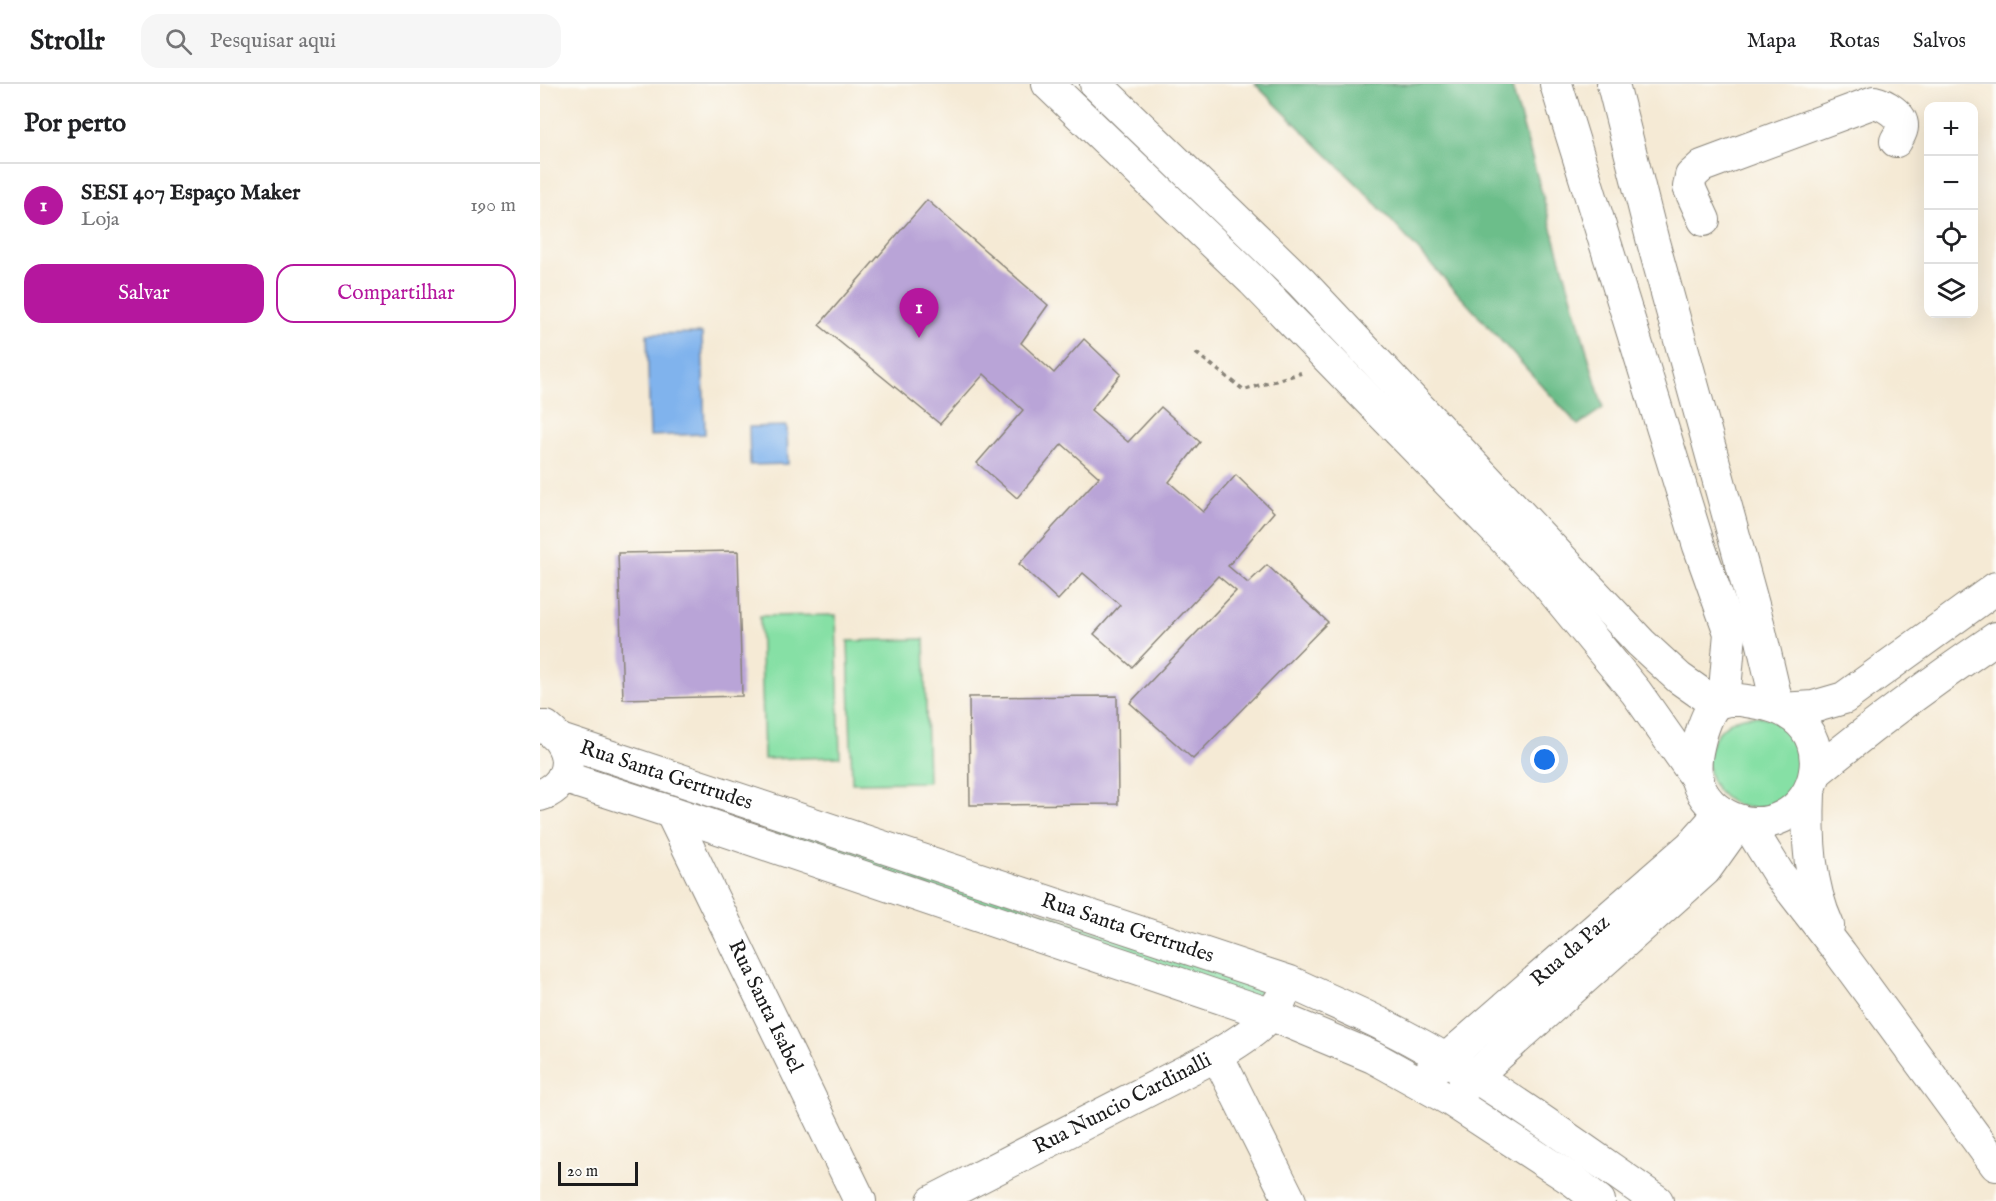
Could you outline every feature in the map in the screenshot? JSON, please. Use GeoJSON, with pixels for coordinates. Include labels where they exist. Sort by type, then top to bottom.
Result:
{"type":"FeatureCollection","features":[{"type":"Feature","properties":{"kind":"street"},"geometry":{"type":"LineString","coordinates":[[1048,84],[1253,281],[1544,580],[1636,692],[1698,780],[1706,798],[1736,819],[1841,954],[1996,1165]]}},
{"type":"Feature","properties":{"kind":"street"},"geometry":{"type":"LineString","coordinates":[[1096,84],[1301,282],[1634,636],[1679,678],[1720,702],[1740,700],[1779,708],[1813,708],[1844,698],[1996,588]]}},
{"type":"Feature","properties":{"kind":"street"},"geometry":{"type":"LineString","coordinates":[[1556,84],[1699,546],[1730,633],[1720,702],[1705,723],[1695,760],[1698,780]]}},
{"type":"Feature","properties":{"kind":"street"},"geometry":{"type":"LineString","coordinates":[[1613,84],[1656,254],[1758,623],[1779,708],[1798,720],[1809,735],[1816,754],[1807,834],[1812,875],[1824,916],[1841,954]]}},
{"type":"Feature","properties":{"kind":"street"},"geometry":{"type":"LineString","coordinates":[[1704,220],[1689,187],[1691,177],[1702,166],[1874,102],[1884,104],[1901,120],[1902,129],[1896,141]]}},
{"type":"Feature","properties":{"kind":"street"},"geometry":{"type":"LineString","coordinates":[[1736,819],[1765,823],[1783,817],[1798,807],[1812,783],[1936,679],[1996,638]]}},
{"type":"Feature","properties":{"kind":"street"},"geometry":{"type":"LineString","coordinates":[[550,734],[568,762],[552,786]]}},
{"type":"Feature","properties":{"kind":"street","name":"Rua Santa Gertrudes"},"geometry":{"type":"LineString","coordinates":[[550,734],[1290,982],[1385,1026],[1474,1077],[1657,1201]]}},
{"type":"Feature","properties":{"kind":"street","name":"Rua Santa Gertrudes"},"geometry":{"type":"LineString","coordinates":[[552,786],[670,812],[1272,1015],[1373,1058],[1452,1101],[1574,1181],[1599,1201]]}},
{"type":"Feature","properties":{"kind":"street","name":"Rua Santa Isabel"},"geometry":{"type":"LineString","coordinates":[[670,812],[860,1201]]}},
{"type":"Feature","properties":{"kind":"street","name":"Rua da Paz"},"geometry":{"type":"LineString","coordinates":[[1415,1082],[1445,1060],[1691,846],[1736,819]]}},
{"type":"Feature","properties":{"kind":"street","name":"Rua da Paz"},"geometry":{"type":"LineString","coordinates":[[1452,1101],[1474,1077],[1705,870],[1736,819]]}},
{"type":"Feature","properties":{"kind":"street","name":"Rua Nuncio Cardinalli"},"geometry":{"type":"LineString","coordinates":[[933,1201],[1217,1055],[1247,1036],[1272,1015],[1290,982]]}},
{"type":"Feature","properties":{"kind":"street"},"geometry":{"type":"LineString","coordinates":[[1217,1055],[1290,1201]]}},
{"type":"Feature","properties":{"kind":"path"},"geometry":{"type":"LineString","coordinates":[[1196,353],[1244,390],[1304,372]]}},
{"type":"Feature","properties":{"kind":"green space"},"geometry":{"type":"Polygon","coordinates":[[[1255,84],[1511,84],[1603,408],[1578,425],[1365,192],[1255,84]]]}},
{"type":"Feature","properties":{"kind":"green space"},"geometry":{"type":"Polygon","coordinates":[[[836,615],[840,757],[764,759],[760,616],[836,615]]]}},
{"type":"Feature","properties":{"kind":"green space"},"geometry":{"type":"Polygon","coordinates":[[[924,639],[928,782],[852,783],[848,641],[924,639]]]}},
{"type":"Feature","properties":{"kind":"green space"},"geometry":{"type":"Polygon","coordinates":[[[1754,716],[1772,720],[1786,730],[1796,744],[1800,762],[1796,780],[1786,794],[1772,804],[1754,808],[1736,804],[1722,794],[1712,780],[1708,762],[1712,744],[1722,730],[1736,720],[1754,716]]]}},
{"type":"Feature","properties":{"kind":"green space"},"geometry":{"type":"Polygon","coordinates":[[[679,791],[1261,985],[1259,993],[1250,999],[677,799],[679,791]]]}},
{"type":"Feature","properties":{"kind":"water"},"geometry":{"type":"Polygon","coordinates":[[[702,333],[705,434],[650,436],[647,334],[702,333]]]}},
{"type":"Feature","properties":{"kind":"water"},"geometry":{"type":"Polygon","coordinates":[[[787,426],[788,464],[750,465],[749,427],[787,426]]]}},
{"type":"Feature","properties":{"kind":"building"},"geometry":{"type":"Polygon","coordinates":[[[927,200],[1048,305],[1021,343],[1054,373],[1084,339],[1121,374],[1091,410],[1128,442],[1161,407],[1200,442],[1169,482],[1203,512],[1236,475],[1274,512],[1228,566],[1248,583],[1267,565],[1328,622],[1193,759],[1130,703],[1236,591],[1218,576],[1132,667],[1094,634],[1120,605],[1083,573],[1058,600],[1019,564],[1099,477],[1062,444],[1017,498],[977,463],[1023,410],[984,374],[940,424],[819,325],[927,200]]]}},
{"type":"Feature","properties":{"kind":"building"},"geometry":{"type":"Polygon","coordinates":[[[738,551],[742,696],[623,699],[618,553],[738,551]]]}},
{"type":"Feature","properties":{"kind":"building"},"geometry":{"type":"Polygon","coordinates":[[[1117,696],[1118,804],[970,805],[969,697],[1117,696]]]}},
{"type":"Feature","properties":{"kind":"place","name":"SESI 407 Espaço Maker"},"geometry":{"type":"Point","coordinates":[919,338]}}]}
